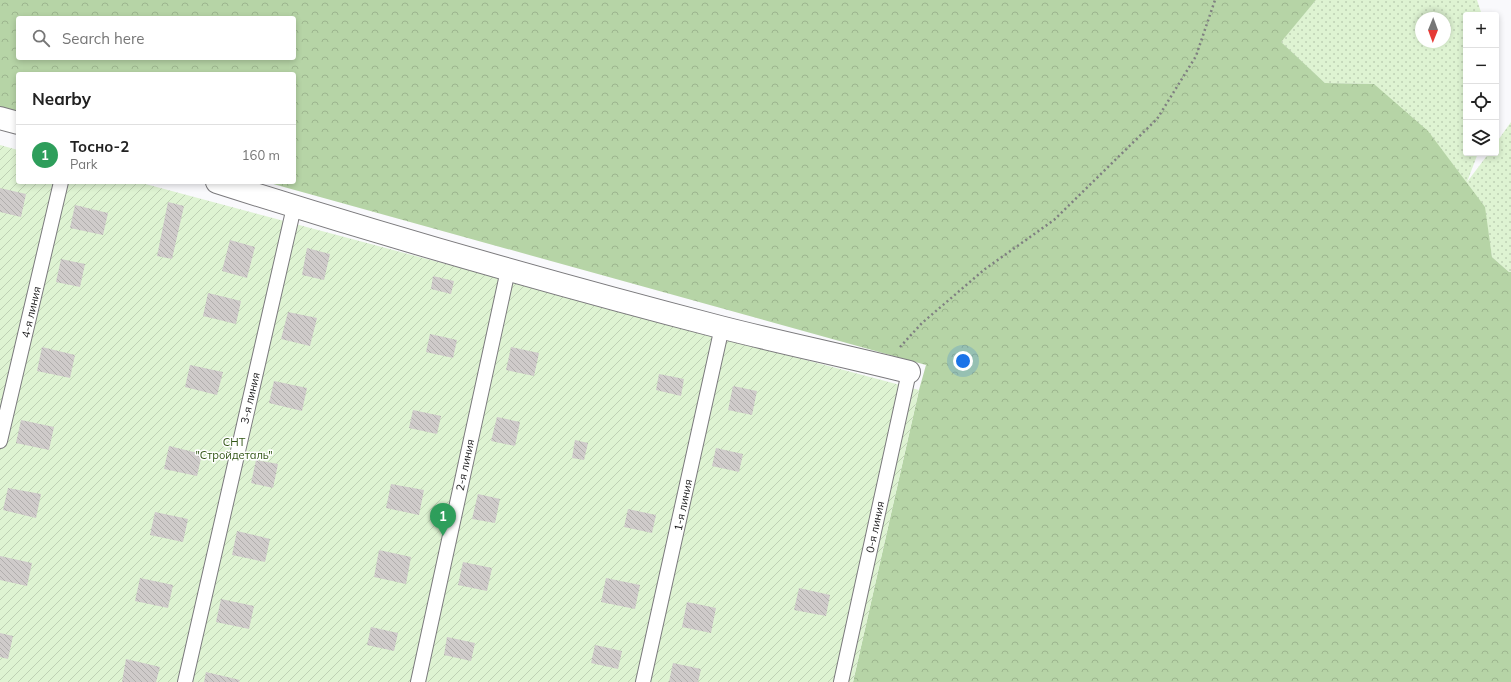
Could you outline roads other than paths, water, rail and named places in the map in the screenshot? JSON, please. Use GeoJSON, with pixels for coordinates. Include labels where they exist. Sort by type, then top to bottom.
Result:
{"type":"FeatureCollection","features":[{"type":"Feature","properties":{"kind":"street"},"geometry":{"type":"LineString","coordinates":[[0,118],[16,122]]}},
{"type":"Feature","properties":{"kind":"street"},"geometry":{"type":"LineString","coordinates":[[223,184],[294,207],[508,270],[722,327],[909,372]]}},
{"type":"Feature","properties":{"kind":"lane","name":"4-я линия"},"geometry":{"type":"LineString","coordinates":[[0,441],[61,184]]}},
{"type":"Feature","properties":{"kind":"lane","name":"3-я линия"},"geometry":{"type":"LineString","coordinates":[[185,682],[294,207]]}},
{"type":"Feature","properties":{"kind":"lane","name":"2-я линия"},"geometry":{"type":"LineString","coordinates":[[418,682],[508,270]]}},
{"type":"Feature","properties":{"kind":"lane","name":"1-я линия"},"geometry":{"type":"LineString","coordinates":[[643,682],[722,327]]}},
{"type":"Feature","properties":{"kind":"lane","name":"0-я линия"},"geometry":{"type":"LineString","coordinates":[[841,682],[909,372]]}},
{"type":"Feature","properties":{"kind":"place","name":"Тосно-2"},"geometry":{"type":"Point","coordinates":[443,536]}},
{"type":"Feature","properties":{"kind":"park label","name":"СНТ \"Стройдеталь\""},"geometry":{"type":"Point","coordinates":[234,448]}}]}
